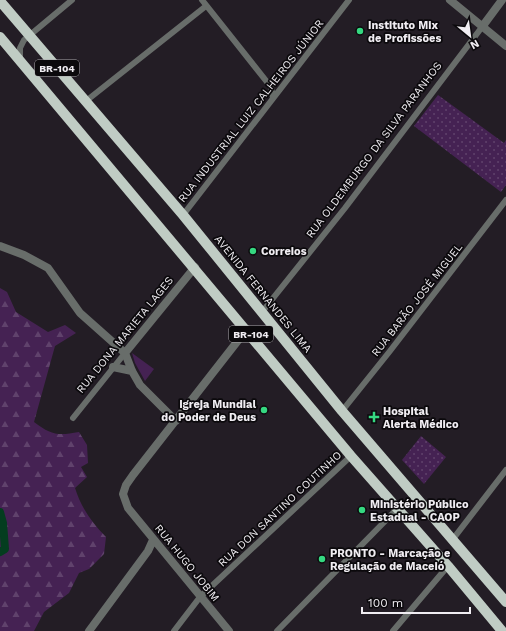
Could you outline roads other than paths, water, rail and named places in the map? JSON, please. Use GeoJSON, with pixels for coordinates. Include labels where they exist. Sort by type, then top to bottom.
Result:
{"type":"FeatureCollection","features":[{"type":"Feature","properties":{"kind":"highway","name":"AVENIDA FERNANDES LIMA"},"geometry":{"type":"LineString","coordinates":[[0,1],[183,215],[342,411],[506,602]]}},
{"type":"Feature","properties":{"kind":"highway","name":"BR-104"},"geometry":{"type":"LineString","coordinates":[[0,37],[247,329],[351,456],[398,508],[502,631]]}},
{"type":"Feature","properties":{"kind":"street"},"geometry":{"type":"LineString","coordinates":[[20,61],[21,44],[29,34],[72,0]]}},
{"type":"Feature","properties":{"kind":"street"},"geometry":{"type":"LineString","coordinates":[[202,0],[271,87],[273,98]]}},
{"type":"Feature","properties":{"kind":"street","name":"RUA INDUSTRIAL LUIZ CALHEIROS JÚNIOR"},"geometry":{"type":"LineString","coordinates":[[183,215],[349,0]]}},
{"type":"Feature","properties":{"kind":"street"},"geometry":{"type":"LineString","coordinates":[[450,0],[506,46]]}},
{"type":"Feature","properties":{"kind":"street","name":"RUA OLDEMBURGO DA SILVA PARANHOS"},"geometry":{"type":"LineString","coordinates":[[262,312],[345,208],[502,0]]}},
{"type":"Feature","properties":{"kind":"street"},"geometry":{"type":"LineString","coordinates":[[86,101],[206,6]]}},
{"type":"Feature","properties":{"kind":"street"},"geometry":{"type":"LineString","coordinates":[[271,87],[283,86]]}},
{"type":"Feature","properties":{"kind":"street","name":"RUA BARÃO JOSÉ MIGUEL"},"geometry":{"type":"LineString","coordinates":[[342,411],[506,200]]}},
{"type":"Feature","properties":{"kind":"street"},"geometry":{"type":"LineString","coordinates":[[0,246],[24,255],[48,268],[80,312],[125,353],[132,371],[144,391],[176,421],[247,329]]}},
{"type":"Feature","properties":{"kind":"street","name":"RUA DONA MARIETA LAGES"},"geometry":{"type":"LineString","coordinates":[[73,418],[195,267]]}},
{"type":"Feature","properties":{"kind":"street"},"geometry":{"type":"LineString","coordinates":[[113,367],[132,371]]}},
{"type":"Feature","properties":{"kind":"street","name":"RUA HUGO JOBIM"},"geometry":{"type":"LineString","coordinates":[[176,421],[126,485],[123,497],[128,508],[159,548],[229,631]]}},
{"type":"Feature","properties":{"kind":"street","name":"RUA DON SANTINO COUTINHO"},"geometry":{"type":"LineString","coordinates":[[174,631],[200,597],[351,456]]}},
{"type":"Feature","properties":{"kind":"street"},"geometry":{"type":"LineString","coordinates":[[453,539],[506,470]]}},
{"type":"Feature","properties":{"kind":"street"},"geometry":{"type":"LineString","coordinates":[[277,631],[398,508]]}},
{"type":"Feature","properties":{"kind":"street"},"geometry":{"type":"LineString","coordinates":[[89,631],[148,551],[153,540]]}},
{"type":"Feature","properties":{"kind":"street"},"geometry":{"type":"LineString","coordinates":[[148,551],[159,548]]}},
{"type":"Feature","properties":{"kind":"street"},"geometry":{"type":"LineString","coordinates":[[393,631],[448,566]]}},
{"type":"Feature","properties":{"kind":"waterway"},"geometry":{"type":"LineString","coordinates":[[0,512],[3,523],[5,549],[0,552]]}},
{"type":"Feature","properties":{"kind":"place","name":"Instituto Mix de Profissões"},"geometry":{"type":"Point","coordinates":[360,31]}},
{"type":"Feature","properties":{"kind":"place","name":"Correios"},"geometry":{"type":"Point","coordinates":[253,251]}},
{"type":"Feature","properties":{"kind":"place","name":"Igreja Mundial do Poder de Deus"},"geometry":{"type":"Point","coordinates":[264,410]}},
{"type":"Feature","properties":{"kind":"place","name":"Hospital Alerta Médico"},"geometry":{"type":"Point","coordinates":[374,417]}},
{"type":"Feature","properties":{"kind":"place","name":"Ministério Público Estadual - CAOP"},"geometry":{"type":"Point","coordinates":[362,510]}},
{"type":"Feature","properties":{"kind":"place","name":"PRONTO - Marcação e Regulação de Maceió"},"geometry":{"type":"Point","coordinates":[322,559]}}]}
